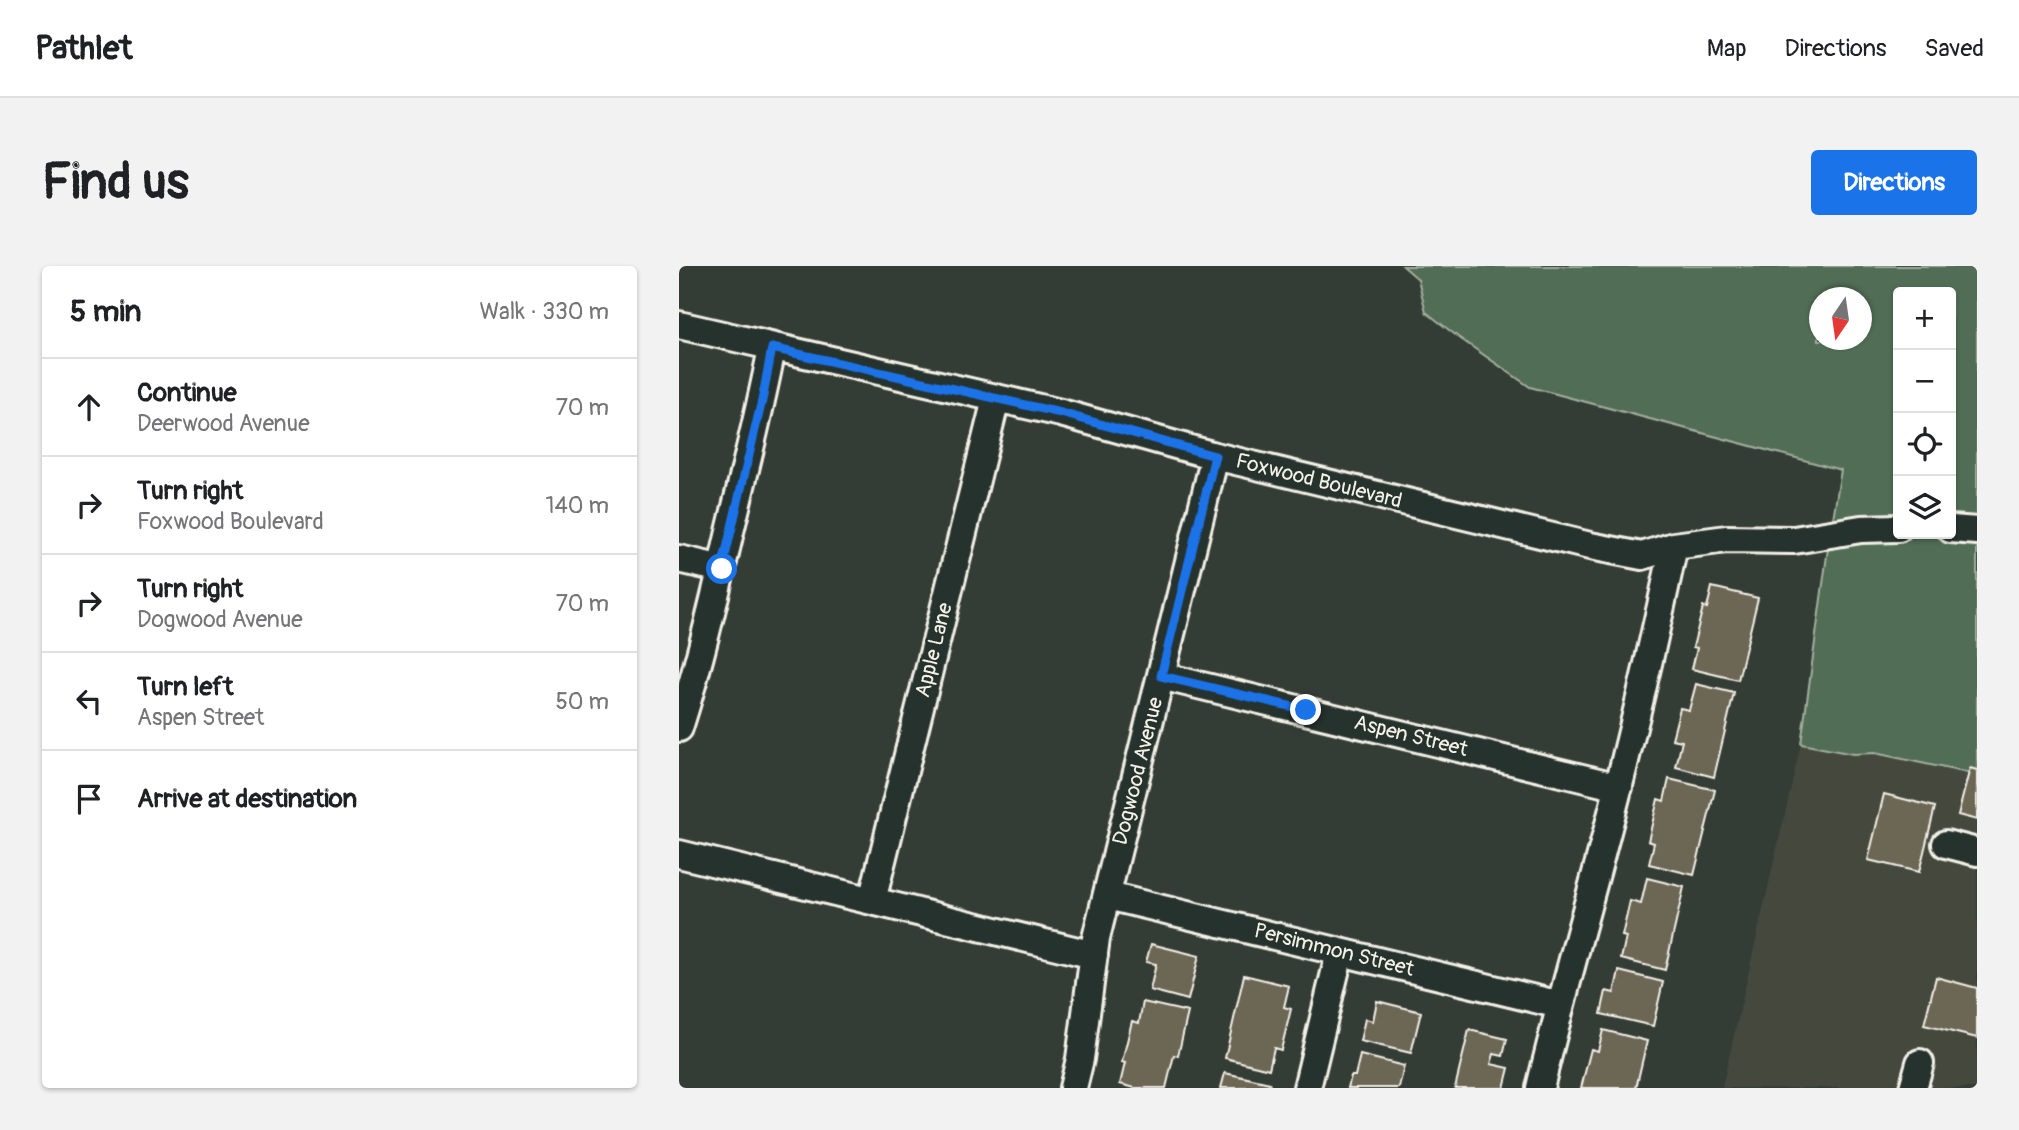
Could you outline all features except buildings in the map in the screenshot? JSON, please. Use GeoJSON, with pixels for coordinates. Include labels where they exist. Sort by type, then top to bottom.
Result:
{"type":"FeatureCollection","features":[{"type":"Feature","properties":{"kind":"street","name":"Foxwood Boulevard"},"geometry":{"type":"LineString","coordinates":[[679,325],[1061,413],[1215,456],[1641,556],[1674,546],[1727,539],[1794,540],[1861,529],[1893,528]]}},
{"type":"Feature","properties":{"kind":"street"},"geometry":{"type":"LineString","coordinates":[[679,728],[692,688],[722,569],[772,348]]}},
{"type":"Feature","properties":{"kind":"street","name":"Apple Lane"},"geometry":{"type":"LineString","coordinates":[[873,901],[996,399]]}},
{"type":"Feature","properties":{"kind":"street","name":"Dogwood Avenue"},"geometry":{"type":"LineString","coordinates":[[1073,1088],[1080,1059],[1096,938],[1215,456]]}},
{"type":"Feature","properties":{"kind":"street"},"geometry":{"type":"LineString","coordinates":[[1956,529],[1977,531]]}},
{"type":"Feature","properties":{"kind":"street"},"geometry":{"type":"LineString","coordinates":[[1539,1088],[1619,787],[1674,546]]}},
{"type":"Feature","properties":{"kind":"street"},"geometry":{"type":"LineString","coordinates":[[679,559],[722,569]]}},
{"type":"Feature","properties":{"kind":"street","name":"Aspen Street"},"geometry":{"type":"LineString","coordinates":[[1161,676],[1619,787]]}},
{"type":"Feature","properties":{"kind":"street"},"geometry":{"type":"LineString","coordinates":[[1946,844],[1977,852]]}},
{"type":"Feature","properties":{"kind":"street"},"geometry":{"type":"LineString","coordinates":[[679,854],[1094,954]]}},
{"type":"Feature","properties":{"kind":"street","name":"Persimmon Street"},"geometry":{"type":"LineString","coordinates":[[1108,896],[1560,1006]]}},
{"type":"Feature","properties":{"kind":"street"},"geometry":{"type":"LineString","coordinates":[[1307,1088],[1341,951]]}},
{"type":"Feature","properties":{"kind":"shaded area"},"geometry":{"type":"Polygon","coordinates":[[[1801,744],[1853,754],[1875,753],[1977,775],[1977,1088],[1722,1088],[1801,744]]]}},
{"type":"Feature","properties":{"kind":"green space"},"geometry":{"type":"Polygon","coordinates":[[[1403,266],[1977,266],[1977,775],[1875,753],[1853,754],[1801,744],[1841,470],[1530,387],[1426,312],[1418,279],[1403,266]]]}},
{"type":"Feature","properties":{"kind":"route"},"geometry":{"type":"LineString","coordinates":[[722,569],[772,348],[1061,413],[1215,456],[1161,676],[1306,710]]}}]}
